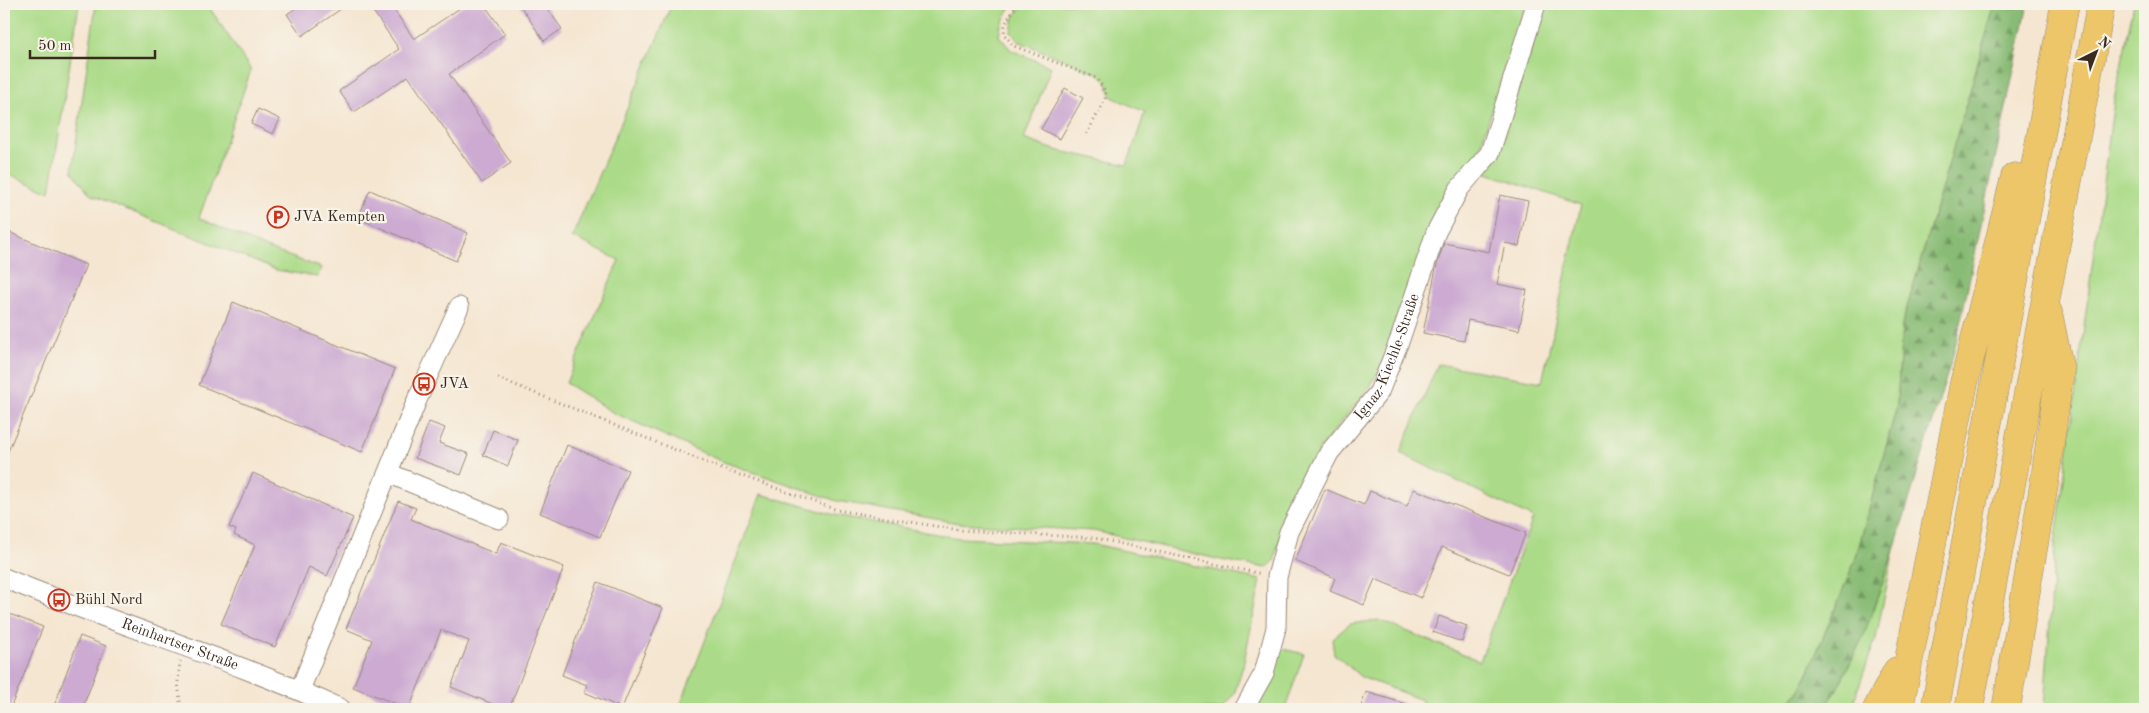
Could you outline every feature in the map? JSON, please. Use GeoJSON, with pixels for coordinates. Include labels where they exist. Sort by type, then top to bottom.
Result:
{"type":"FeatureCollection","features":[{"type":"Feature","properties":{"kind":"highway"},"geometry":{"type":"LineString","coordinates":[[1935,709],[2065,4]]}},
{"type":"Feature","properties":{"kind":"highway"},"geometry":{"type":"LineString","coordinates":[[1969,709],[2100,4]]}},
{"type":"Feature","properties":{"kind":"highway"},"geometry":{"type":"LineString","coordinates":[[1899,709],[1964,383],[2022,151],[2046,104]]}},
{"type":"Feature","properties":{"kind":"highway"},"geometry":{"type":"LineString","coordinates":[[2006,709],[2016,659],[2060,371],[2045,299]]}},
{"type":"Feature","properties":{"kind":"highway"},"geometry":{"type":"LineString","coordinates":[[1877,709],[1911,645]]}},
{"type":"Feature","properties":{"kind":"highway"},"geometry":{"type":"LineString","coordinates":[[2016,659],[2021,709]]}},
{"type":"Feature","properties":{"kind":"street","name":"Ignaz-Kiechle-Straße"},"geometry":{"type":"LineString","coordinates":[[1244,709],[1264,673],[1276,628],[1277,577],[1289,532],[1329,453],[1378,392],[1400,340],[1436,232],[1459,189],[1490,153],[1536,4]]}},
{"type":"Feature","properties":{"kind":"street"},"geometry":{"type":"LineString","coordinates":[[300,690],[417,400],[459,306]]}},
{"type":"Feature","properties":{"kind":"street"},"geometry":{"type":"LineString","coordinates":[[388,473],[499,519]]}},
{"type":"Feature","properties":{"kind":"street","name":"Reinhartser Straße"},"geometry":{"type":"LineString","coordinates":[[4,578],[300,690],[341,709]]}},
{"type":"Feature","properties":{"kind":"path"},"geometry":{"type":"LineString","coordinates":[[1018,4],[1005,24],[1004,34],[1014,46],[1096,78],[1106,92],[1105,100],[1085,137]]}},
{"type":"Feature","properties":{"kind":"path"},"geometry":{"type":"LineString","coordinates":[[498,378],[720,468],[837,510],[959,530],[1094,538],[1277,577]]}},
{"type":"Feature","properties":{"kind":"path"},"geometry":{"type":"LineString","coordinates":[[181,646],[178,682],[181,709]]}},
{"type":"Feature","properties":{"kind":"green space"},"geometry":{"type":"Polygon","coordinates":[[[4,4],[79,4],[50,192],[4,172],[4,4]]]}},
{"type":"Feature","properties":{"kind":"green space"},"geometry":{"type":"Polygon","coordinates":[[[96,4],[207,4],[251,70],[199,218],[266,248],[322,268],[317,277],[276,270],[91,195],[72,171],[96,4]]]}},
{"type":"Feature","properties":{"kind":"green space"},"geometry":{"type":"Polygon","coordinates":[[[672,4],[1013,4],[1001,24],[999,36],[1011,50],[1051,67],[1024,139],[1055,150],[1127,165],[1145,112],[1112,97],[1106,81],[1099,74],[1018,41],[1011,32],[1014,17],[1024,4],[1526,4],[1479,151],[1452,186],[1395,338],[1370,387],[1320,448],[1282,531],[1274,561],[1267,568],[1226,561],[1094,531],[958,523],[837,501],[721,461],[612,412],[566,383],[619,260],[572,237],[672,4]]]}},
{"type":"Feature","properties":{"kind":"green space"},"geometry":{"type":"Polygon","coordinates":[[[1545,4],[1995,4],[1902,325],[1897,406],[1855,561],[1803,685],[1786,709],[1421,709],[1422,700],[1361,677],[1334,654],[1332,639],[1350,624],[1379,620],[1480,661],[1533,518],[1400,453],[1438,364],[1542,382],[1581,205],[1487,173],[1498,155],[1545,4]]]}},
{"type":"Feature","properties":{"kind":"green space"},"geometry":{"type":"Polygon","coordinates":[[[1995,4],[2028,4],[1954,352],[1894,550],[1864,635],[1834,695],[1824,709],[1786,709],[1803,685],[1855,561],[1897,406],[1902,325],[1995,4]]]}},
{"type":"Feature","properties":{"kind":"green space"},"geometry":{"type":"Polygon","coordinates":[[[2134,4],[2145,4],[2145,709],[2044,709],[2055,546],[2114,100],[2134,4]]]}},
{"type":"Feature","properties":{"kind":"green space"},"geometry":{"type":"Polygon","coordinates":[[[761,494],[835,515],[958,538],[1093,544],[1261,580],[1243,666],[1234,694],[1222,709],[679,709],[761,494]]]}},
{"type":"Feature","properties":{"kind":"green space"},"geometry":{"type":"Polygon","coordinates":[[[1894,550],[1876,638],[1851,709],[1824,709],[1856,652],[1894,550]]]}},
{"type":"Feature","properties":{"kind":"green space"},"geometry":{"type":"Polygon","coordinates":[[[1279,648],[1304,654],[1285,709],[1253,709],[1279,648]]]}},
{"type":"Feature","properties":{"kind":"building"},"geometry":{"type":"Polygon","coordinates":[[[302,4],[348,4],[302,36],[287,14],[302,4]]]}},
{"type":"Feature","properties":{"kind":"building"},"geometry":{"type":"Polygon","coordinates":[[[368,4],[390,4],[414,39],[466,4],[484,4],[505,34],[449,74],[511,163],[482,183],[408,76],[354,112],[339,91],[399,49],[368,4]]]}},
{"type":"Feature","properties":{"kind":"building"},"geometry":{"type":"Polygon","coordinates":[[[519,4],[544,4],[562,29],[544,41],[519,4]]]}},
{"type":"Feature","properties":{"kind":"building"},"geometry":{"type":"Polygon","coordinates":[[[1065,88],[1083,98],[1060,139],[1041,129],[1065,88]]]}},
{"type":"Feature","properties":{"kind":"building"},"geometry":{"type":"Polygon","coordinates":[[[258,109],[280,119],[273,134],[251,124],[258,109]]]}},
{"type":"Feature","properties":{"kind":"building"},"geometry":{"type":"Polygon","coordinates":[[[370,190],[468,233],[456,261],[358,218],[370,190]]]}},
{"type":"Feature","properties":{"kind":"building"},"geometry":{"type":"Polygon","coordinates":[[[1500,195],[1528,201],[1519,246],[1505,243],[1497,284],[1527,290],[1519,330],[1468,320],[1464,341],[1423,333],[1436,268],[1444,243],[1489,252],[1500,195]]]}},
{"type":"Feature","properties":{"kind":"building"},"geometry":{"type":"Polygon","coordinates":[[[4,230],[86,265],[4,461],[4,230]]]}},
{"type":"Feature","properties":{"kind":"building"},"geometry":{"type":"Polygon","coordinates":[[[233,302],[395,369],[362,452],[199,385],[233,302]]]}},
{"type":"Feature","properties":{"kind":"building"},"geometry":{"type":"Polygon","coordinates":[[[429,422],[445,428],[439,443],[469,454],[461,475],[415,458],[429,422]]]}},
{"type":"Feature","properties":{"kind":"building"},"geometry":{"type":"Polygon","coordinates":[[[493,430],[518,440],[508,466],[483,455],[493,430]]]}},
{"type":"Feature","properties":{"kind":"building"},"geometry":{"type":"Polygon","coordinates":[[[567,445],[628,470],[600,537],[540,513],[567,445]]]}},
{"type":"Feature","properties":{"kind":"building"},"geometry":{"type":"Polygon","coordinates":[[[253,473],[353,518],[327,576],[309,567],[275,647],[221,624],[255,545],[234,535],[236,530],[229,527],[253,473]]]}},
{"type":"Feature","properties":{"kind":"building"},"geometry":{"type":"Polygon","coordinates":[[[1325,489],[1364,505],[1370,491],[1407,506],[1414,489],[1526,533],[1509,574],[1442,547],[1421,598],[1375,579],[1364,605],[1330,591],[1335,578],[1295,561],[1325,489]]]}},
{"type":"Feature","properties":{"kind":"building"},"geometry":{"type":"Polygon","coordinates":[[[398,501],[416,508],[411,519],[496,554],[501,542],[564,567],[509,709],[493,709],[495,705],[451,687],[469,641],[441,630],[409,709],[353,687],[372,640],[346,629],[398,501]]]}},
{"type":"Feature","properties":{"kind":"building"},"geometry":{"type":"Polygon","coordinates":[[[598,582],[663,608],[622,708],[584,692],[587,685],[562,675],[598,582]]]}},
{"type":"Feature","properties":{"kind":"building"},"geometry":{"type":"Polygon","coordinates":[[[7,613],[43,627],[10,709],[4,709],[4,622],[7,613]]]}},
{"type":"Feature","properties":{"kind":"building"},"geometry":{"type":"Polygon","coordinates":[[[1439,616],[1467,626],[1462,642],[1433,632],[1439,616]]]}},
{"type":"Feature","properties":{"kind":"building"},"geometry":{"type":"Polygon","coordinates":[[[80,636],[106,646],[82,709],[53,709],[80,636]]]}},
{"type":"Feature","properties":{"kind":"building"},"geometry":{"type":"Polygon","coordinates":[[[1366,692],[1413,706],[1412,709],[1360,709],[1366,692]]]}},
{"type":"Feature","properties":{"kind":"place","name":"JVA Kempten"},"geometry":{"type":"Point","coordinates":[278,217]}},
{"type":"Feature","properties":{"kind":"place","name":"JVA"},"geometry":{"type":"Point","coordinates":[424,384]}},
{"type":"Feature","properties":{"kind":"place","name":"Bühl Nord"},"geometry":{"type":"Point","coordinates":[59,600]}}]}
